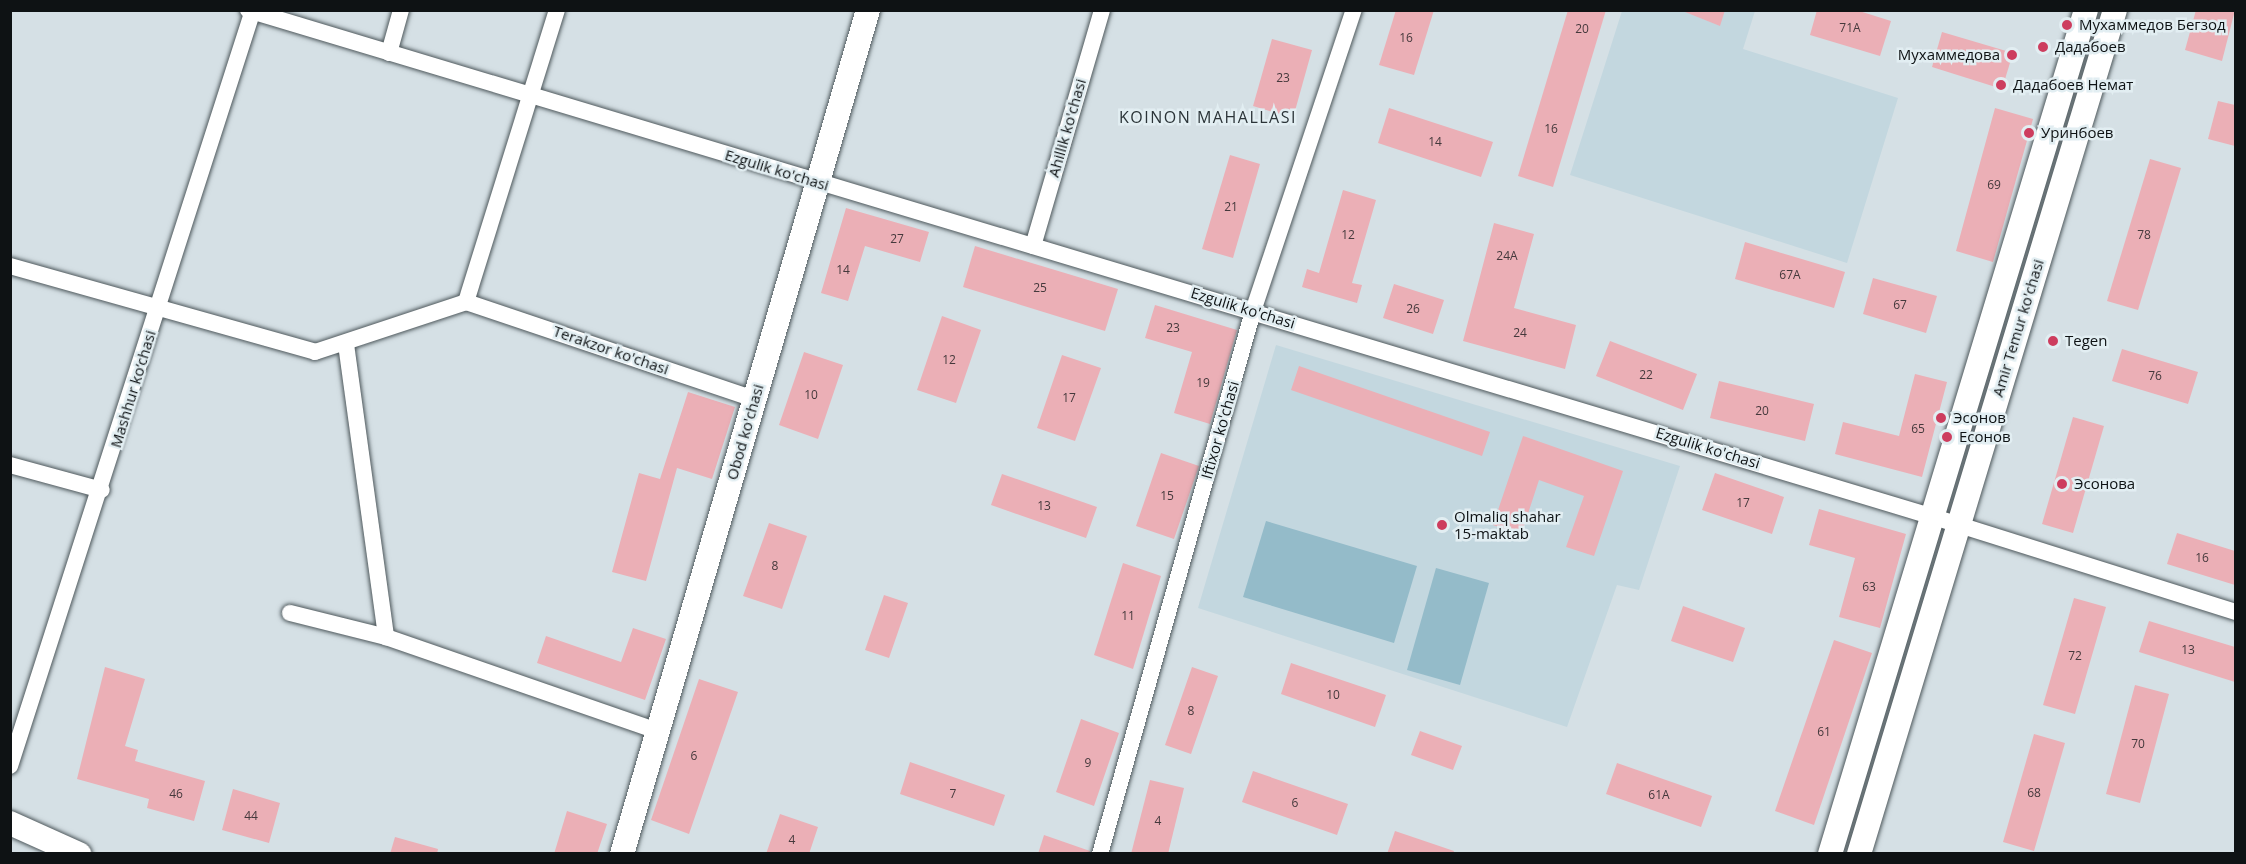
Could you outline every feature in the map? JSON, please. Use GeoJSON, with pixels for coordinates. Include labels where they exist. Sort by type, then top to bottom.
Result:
{"type":"FeatureCollection","features":[{"type":"Feature","properties":{"kind":"main road","name":"Obod ko'chasi"},"geometry":{"type":"LineString","coordinates":[[622,854],[868,10]]}},
{"type":"Feature","properties":{"kind":"main road","name":"Amir Temur ko'chasi"},"geometry":{"type":"LineString","coordinates":[[1830,854],[2086,10]]}},
{"type":"Feature","properties":{"kind":"main road","name":"Amir Temur ko'chasi"},"geometry":{"type":"LineString","coordinates":[[1859,854],[2115,10]]}},
{"type":"Feature","properties":{"kind":"main road"},"geometry":{"type":"LineString","coordinates":[[10,823],[79,854]]}},
{"type":"Feature","properties":{"kind":"street"},"geometry":{"type":"LineString","coordinates":[[389,53],[401,10]]}},
{"type":"Feature","properties":{"kind":"street"},"geometry":{"type":"LineString","coordinates":[[10,266],[315,352],[346,344],[466,302],[557,10]]}},
{"type":"Feature","properties":{"kind":"street","name":"Ahillik ko'chasi"},"geometry":{"type":"LineString","coordinates":[[1033,246],[1102,10]]}},
{"type":"Feature","properties":{"kind":"street","name":"Iftixor ko'chasi"},"geometry":{"type":"LineString","coordinates":[[1100,854],[1253,311],[1354,10]]}},
{"type":"Feature","properties":{"kind":"street","name":"Ezgulik ko'chasi"},"geometry":{"type":"LineString","coordinates":[[251,11],[1958,524],[2235,612]]}},
{"type":"Feature","properties":{"kind":"street","name":"Mashhur ko‘chasi"},"geometry":{"type":"LineString","coordinates":[[10,766],[102,490],[251,11]]}},
{"type":"Feature","properties":{"kind":"street","name":"Terakzor ko'chasi"},"geometry":{"type":"LineString","coordinates":[[466,302],[755,399]]}},
{"type":"Feature","properties":{"kind":"street"},"geometry":{"type":"LineString","coordinates":[[346,344],[386,637]]}},
{"type":"Feature","properties":{"kind":"street"},"geometry":{"type":"LineString","coordinates":[[10,465],[102,490]]}},
{"type":"Feature","properties":{"kind":"street"},"geometry":{"type":"LineString","coordinates":[[290,613],[386,637],[658,731]]}},
{"type":"Feature","properties":{"kind":"shaded area"},"geometry":{"type":"Polygon","coordinates":[[[1622,11],[1755,11],[1743,49],[1898,98],[1847,263],[1570,175],[1622,11]]]}},
{"type":"Feature","properties":{"kind":"shaded area","name":"Olmaliq shahar 15-maktab"},"geometry":{"type":"Polygon","coordinates":[[[1276,345],[1680,466],[1639,590],[1617,585],[1567,727],[1198,608],[1276,345]]]}},
{"type":"Feature","properties":{"kind":"shaded area"},"geometry":{"type":"Polygon","coordinates":[[[1266,521],[1417,566],[1394,643],[1243,597],[1266,521]]]}},
{"type":"Feature","properties":{"kind":"shaded area"},"geometry":{"type":"Polygon","coordinates":[[[1436,568],[1489,583],[1460,685],[1407,670],[1436,568]]]}},
{"type":"Feature","properties":{"kind":"building"},"geometry":{"type":"Polygon","coordinates":[[[1396,10],[1434,10],[1414,75],[1379,65],[1396,10]]]}},
{"type":"Feature","properties":{"kind":"building"},"geometry":{"type":"Polygon","coordinates":[[[1568,10],[1606,10],[1553,187],[1518,176],[1568,10]]]}},
{"type":"Feature","properties":{"kind":"building"},"geometry":{"type":"Polygon","coordinates":[[[1680,10],[1725,10],[1720,26],[1680,10]]]}},
{"type":"Feature","properties":{"kind":"building"},"geometry":{"type":"Polygon","coordinates":[[[1817,10],[1856,10],[1891,21],[1880,56],[1810,35],[1817,10]]]}},
{"type":"Feature","properties":{"kind":"building"},"geometry":{"type":"Polygon","coordinates":[[[2196,10],[2235,10],[2222,61],[2185,50],[2196,10]]]}},
{"type":"Feature","properties":{"kind":"building"},"geometry":{"type":"Polygon","coordinates":[[[1942,32],[2013,53],[2002,89],[1932,67],[1942,32]]]}},
{"type":"Feature","properties":{"kind":"building"},"geometry":{"type":"Polygon","coordinates":[[[1272,39],[1312,50],[1293,118],[1253,106],[1272,39]]]}},
{"type":"Feature","properties":{"kind":"building"},"geometry":{"type":"Polygon","coordinates":[[[2218,101],[2235,105],[2235,146],[2208,139],[2218,101]]]}},
{"type":"Feature","properties":{"kind":"building"},"geometry":{"type":"Polygon","coordinates":[[[1389,108],[1493,142],[1481,177],[1378,143],[1389,108]]]}},
{"type":"Feature","properties":{"kind":"building"},"geometry":{"type":"Polygon","coordinates":[[[1995,108],[2033,119],[1993,262],[1956,251],[1995,108]]]}},
{"type":"Feature","properties":{"kind":"building"},"geometry":{"type":"Polygon","coordinates":[[[1230,155],[1260,164],[1233,258],[1202,249],[1230,155]]]}},
{"type":"Feature","properties":{"kind":"building"},"geometry":{"type":"Polygon","coordinates":[[[2150,159],[2181,168],[2138,310],[2107,301],[2150,159]]]}},
{"type":"Feature","properties":{"kind":"building"},"geometry":{"type":"Polygon","coordinates":[[[1343,190],[1376,200],[1352,283],[1362,285],[1357,303],[1302,287],[1307,269],[1319,273],[1343,190]]]}},
{"type":"Feature","properties":{"kind":"building"},"geometry":{"type":"Polygon","coordinates":[[[846,208],[929,232],[920,262],[865,246],[848,301],[821,293],[846,208]]]}},
{"type":"Feature","properties":{"kind":"building"},"geometry":{"type":"Polygon","coordinates":[[[1494,223],[1534,234],[1514,308],[1576,325],[1565,369],[1463,341],[1494,223]]]}},
{"type":"Feature","properties":{"kind":"building"},"geometry":{"type":"Polygon","coordinates":[[[1745,242],[1845,272],[1834,308],[1735,279],[1745,242]]]}},
{"type":"Feature","properties":{"kind":"building"},"geometry":{"type":"Polygon","coordinates":[[[975,246],[1118,289],[1105,331],[963,287],[975,246]]]}},
{"type":"Feature","properties":{"kind":"building"},"geometry":{"type":"Polygon","coordinates":[[[1873,278],[1937,296],[1926,333],[1863,314],[1873,278]]]}},
{"type":"Feature","properties":{"kind":"building"},"geometry":{"type":"Polygon","coordinates":[[[1394,284],[1444,300],[1433,334],[1383,318],[1394,284]]]}},
{"type":"Feature","properties":{"kind":"building"},"geometry":{"type":"Polygon","coordinates":[[[1155,305],[1237,330],[1210,424],[1174,413],[1192,352],[1145,338],[1155,305]]]}},
{"type":"Feature","properties":{"kind":"building"},"geometry":{"type":"Polygon","coordinates":[[[942,316],[981,330],[956,403],[917,390],[942,316]]]}},
{"type":"Feature","properties":{"kind":"building"},"geometry":{"type":"Polygon","coordinates":[[[1610,341],[1697,374],[1683,410],[1596,376],[1610,341]]]}},
{"type":"Feature","properties":{"kind":"building"},"geometry":{"type":"Polygon","coordinates":[[[2122,349],[2198,372],[2188,404],[2112,381],[2122,349]]]}},
{"type":"Feature","properties":{"kind":"building"},"geometry":{"type":"Polygon","coordinates":[[[804,352],[843,365],[818,439],[779,425],[804,352]]]}},
{"type":"Feature","properties":{"kind":"building"},"geometry":{"type":"Polygon","coordinates":[[[1062,355],[1101,368],[1075,441],[1037,428],[1062,355]]]}},
{"type":"Feature","properties":{"kind":"building"},"geometry":{"type":"Polygon","coordinates":[[[1299,366],[1490,432],[1482,456],[1291,390],[1299,366]]]}},
{"type":"Feature","properties":{"kind":"building"},"geometry":{"type":"Polygon","coordinates":[[[1915,374],[1947,382],[1922,477],[1835,454],[1843,422],[1899,436],[1915,374]]]}},
{"type":"Feature","properties":{"kind":"building"},"geometry":{"type":"Polygon","coordinates":[[[1719,381],[1814,404],[1805,441],[1710,418],[1719,381]]]}},
{"type":"Feature","properties":{"kind":"building"},"geometry":{"type":"Polygon","coordinates":[[[688,392],[735,407],[712,479],[677,468],[646,581],[612,572],[639,473],[660,479],[688,392]]]}},
{"type":"Feature","properties":{"kind":"building"},"geometry":{"type":"Polygon","coordinates":[[[2073,417],[2104,426],[2073,533],[2042,524],[2073,417]]]}},
{"type":"Feature","properties":{"kind":"building"},"geometry":{"type":"Polygon","coordinates":[[[1523,436],[1623,471],[1594,556],[1566,547],[1584,496],[1539,480],[1521,535],[1493,525],[1523,436]]]}},
{"type":"Feature","properties":{"kind":"building"},"geometry":{"type":"Polygon","coordinates":[[[1161,453],[1199,466],[1174,539],[1136,526],[1161,453]]]}},
{"type":"Feature","properties":{"kind":"building"},"geometry":{"type":"Polygon","coordinates":[[[1715,473],[1784,497],[1772,534],[1702,510],[1715,473]]]}},
{"type":"Feature","properties":{"kind":"building"},"geometry":{"type":"Polygon","coordinates":[[[1002,474],[1097,507],[1086,538],[991,505],[1002,474]]]}},
{"type":"Feature","properties":{"kind":"building"},"geometry":{"type":"Polygon","coordinates":[[[1819,509],[1906,534],[1880,628],[1839,617],[1855,558],[1809,545],[1819,509]]]}},
{"type":"Feature","properties":{"kind":"building"},"geometry":{"type":"Polygon","coordinates":[[[769,523],[807,536],[782,609],[743,596],[769,523]]]}},
{"type":"Feature","properties":{"kind":"building"},"geometry":{"type":"Polygon","coordinates":[[[2177,533],[2235,551],[2235,585],[2167,564],[2177,533]]]}},
{"type":"Feature","properties":{"kind":"building"},"geometry":{"type":"Polygon","coordinates":[[[1123,563],[1161,576],[1133,669],[1094,655],[1123,563]]]}},
{"type":"Feature","properties":{"kind":"building"},"geometry":{"type":"Polygon","coordinates":[[[884,595],[908,603],[889,658],[865,650],[884,595]]]}},
{"type":"Feature","properties":{"kind":"building"},"geometry":{"type":"Polygon","coordinates":[[[2074,598],[2106,607],[2075,714],[2043,705],[2074,598]]]}},
{"type":"Feature","properties":{"kind":"building"},"geometry":{"type":"Polygon","coordinates":[[[1683,606],[1745,628],[1733,662],[1671,641],[1683,606]]]}},
{"type":"Feature","properties":{"kind":"building"},"geometry":{"type":"Polygon","coordinates":[[[2149,621],[2235,647],[2235,682],[2139,652],[2149,621]]]}},
{"type":"Feature","properties":{"kind":"building"},"geometry":{"type":"Polygon","coordinates":[[[633,628],[666,639],[645,700],[537,663],[546,636],[621,662],[633,628]]]}},
{"type":"Feature","properties":{"kind":"building"},"geometry":{"type":"Polygon","coordinates":[[[1834,640],[1872,653],[1814,825],[1775,811],[1834,640]]]}},
{"type":"Feature","properties":{"kind":"building"},"geometry":{"type":"Polygon","coordinates":[[[1291,663],[1386,695],[1375,727],[1281,694],[1291,663]]]}},
{"type":"Feature","properties":{"kind":"building"},"geometry":{"type":"Polygon","coordinates":[[[105,667],[145,679],[125,746],[138,750],[135,761],[205,781],[194,821],[147,808],[149,799],[77,779],[105,667]]]}},
{"type":"Feature","properties":{"kind":"building"},"geometry":{"type":"Polygon","coordinates":[[[1192,667],[1218,676],[1191,754],[1165,745],[1192,667]]]}},
{"type":"Feature","properties":{"kind":"building"},"geometry":{"type":"Polygon","coordinates":[[[699,679],[738,692],[689,834],[651,820],[699,679]]]}},
{"type":"Feature","properties":{"kind":"building"},"geometry":{"type":"Polygon","coordinates":[[[2135,685],[2169,694],[2140,803],[2106,794],[2135,685]]]}},
{"type":"Feature","properties":{"kind":"building"},"geometry":{"type":"Polygon","coordinates":[[[1081,719],[1119,733],[1094,806],[1056,792],[1081,719]]]}},
{"type":"Feature","properties":{"kind":"building"},"geometry":{"type":"Polygon","coordinates":[[[1420,731],[1462,746],[1453,770],[1411,755],[1420,731]]]}},
{"type":"Feature","properties":{"kind":"building"},"geometry":{"type":"Polygon","coordinates":[[[2034,734],[2065,743],[2034,851],[2003,842],[2034,734]]]}},
{"type":"Feature","properties":{"kind":"building"},"geometry":{"type":"Polygon","coordinates":[[[910,762],[1005,795],[994,826],[900,794],[910,762]]]}},
{"type":"Feature","properties":{"kind":"building"},"geometry":{"type":"Polygon","coordinates":[[[1617,763],[1712,796],[1701,827],[1606,794],[1617,763]]]}},
{"type":"Feature","properties":{"kind":"building"},"geometry":{"type":"Polygon","coordinates":[[[1253,771],[1348,804],[1337,835],[1242,802],[1253,771]]]}},
{"type":"Feature","properties":{"kind":"building"},"geometry":{"type":"Polygon","coordinates":[[[1150,780],[1184,788],[1168,854],[1131,854],[1150,780]]]}},
{"type":"Feature","properties":{"kind":"building"},"geometry":{"type":"Polygon","coordinates":[[[233,789],[280,803],[269,843],[222,830],[233,789]]]}},
{"type":"Feature","properties":{"kind":"building"},"geometry":{"type":"Polygon","coordinates":[[[567,811],[607,824],[597,854],[554,854],[567,811]]]}},
{"type":"Feature","properties":{"kind":"building"},"geometry":{"type":"Polygon","coordinates":[[[780,814],[818,827],[809,854],[766,854],[780,814]]]}},
{"type":"Feature","properties":{"kind":"building"},"geometry":{"type":"Polygon","coordinates":[[[1395,831],[1454,851],[1453,854],[1387,854],[1395,831]]]}},
{"type":"Feature","properties":{"kind":"building"},"geometry":{"type":"Polygon","coordinates":[[[1044,835],[1090,851],[1090,854],[1038,854],[1044,835]]]}},
{"type":"Feature","properties":{"kind":"building"},"geometry":{"type":"Polygon","coordinates":[[[395,837],[438,849],[437,854],[390,854],[395,837]]]}},
{"type":"Feature","properties":{"kind":"place","name":"Мухаммедов Бегзод"},"geometry":{"type":"Point","coordinates":[2067,25]}},
{"type":"Feature","properties":{"kind":"place","name":"Дадабоев"},"geometry":{"type":"Point","coordinates":[2043,47]}},
{"type":"Feature","properties":{"kind":"place","name":"Мухаммедова"},"geometry":{"type":"Point","coordinates":[2012,55]}},
{"type":"Feature","properties":{"kind":"place","name":"Дадабоев Немат"},"geometry":{"type":"Point","coordinates":[2001,85]}},
{"type":"Feature","properties":{"kind":"place","name":"Уринбоев"},"geometry":{"type":"Point","coordinates":[2029,133]}},
{"type":"Feature","properties":{"kind":"place","name":"Tegen"},"geometry":{"type":"Point","coordinates":[2053,341]}},
{"type":"Feature","properties":{"kind":"place","name":"Эсонов"},"geometry":{"type":"Point","coordinates":[1941,418]}},
{"type":"Feature","properties":{"kind":"place","name":"Есонов"},"geometry":{"type":"Point","coordinates":[1947,437]}},
{"type":"Feature","properties":{"kind":"place","name":"Эсонова"},"geometry":{"type":"Point","coordinates":[2062,484]}},
{"type":"Feature","properties":{"kind":"place","name":"Olmaliq shahar 15-maktab"},"geometry":{"type":"Point","coordinates":[1442,525]}},
{"type":"Feature","properties":{"kind":"district","name":"KOINON MAHALLASI"},"geometry":{"type":"Point","coordinates":[1208,117]}}]}
